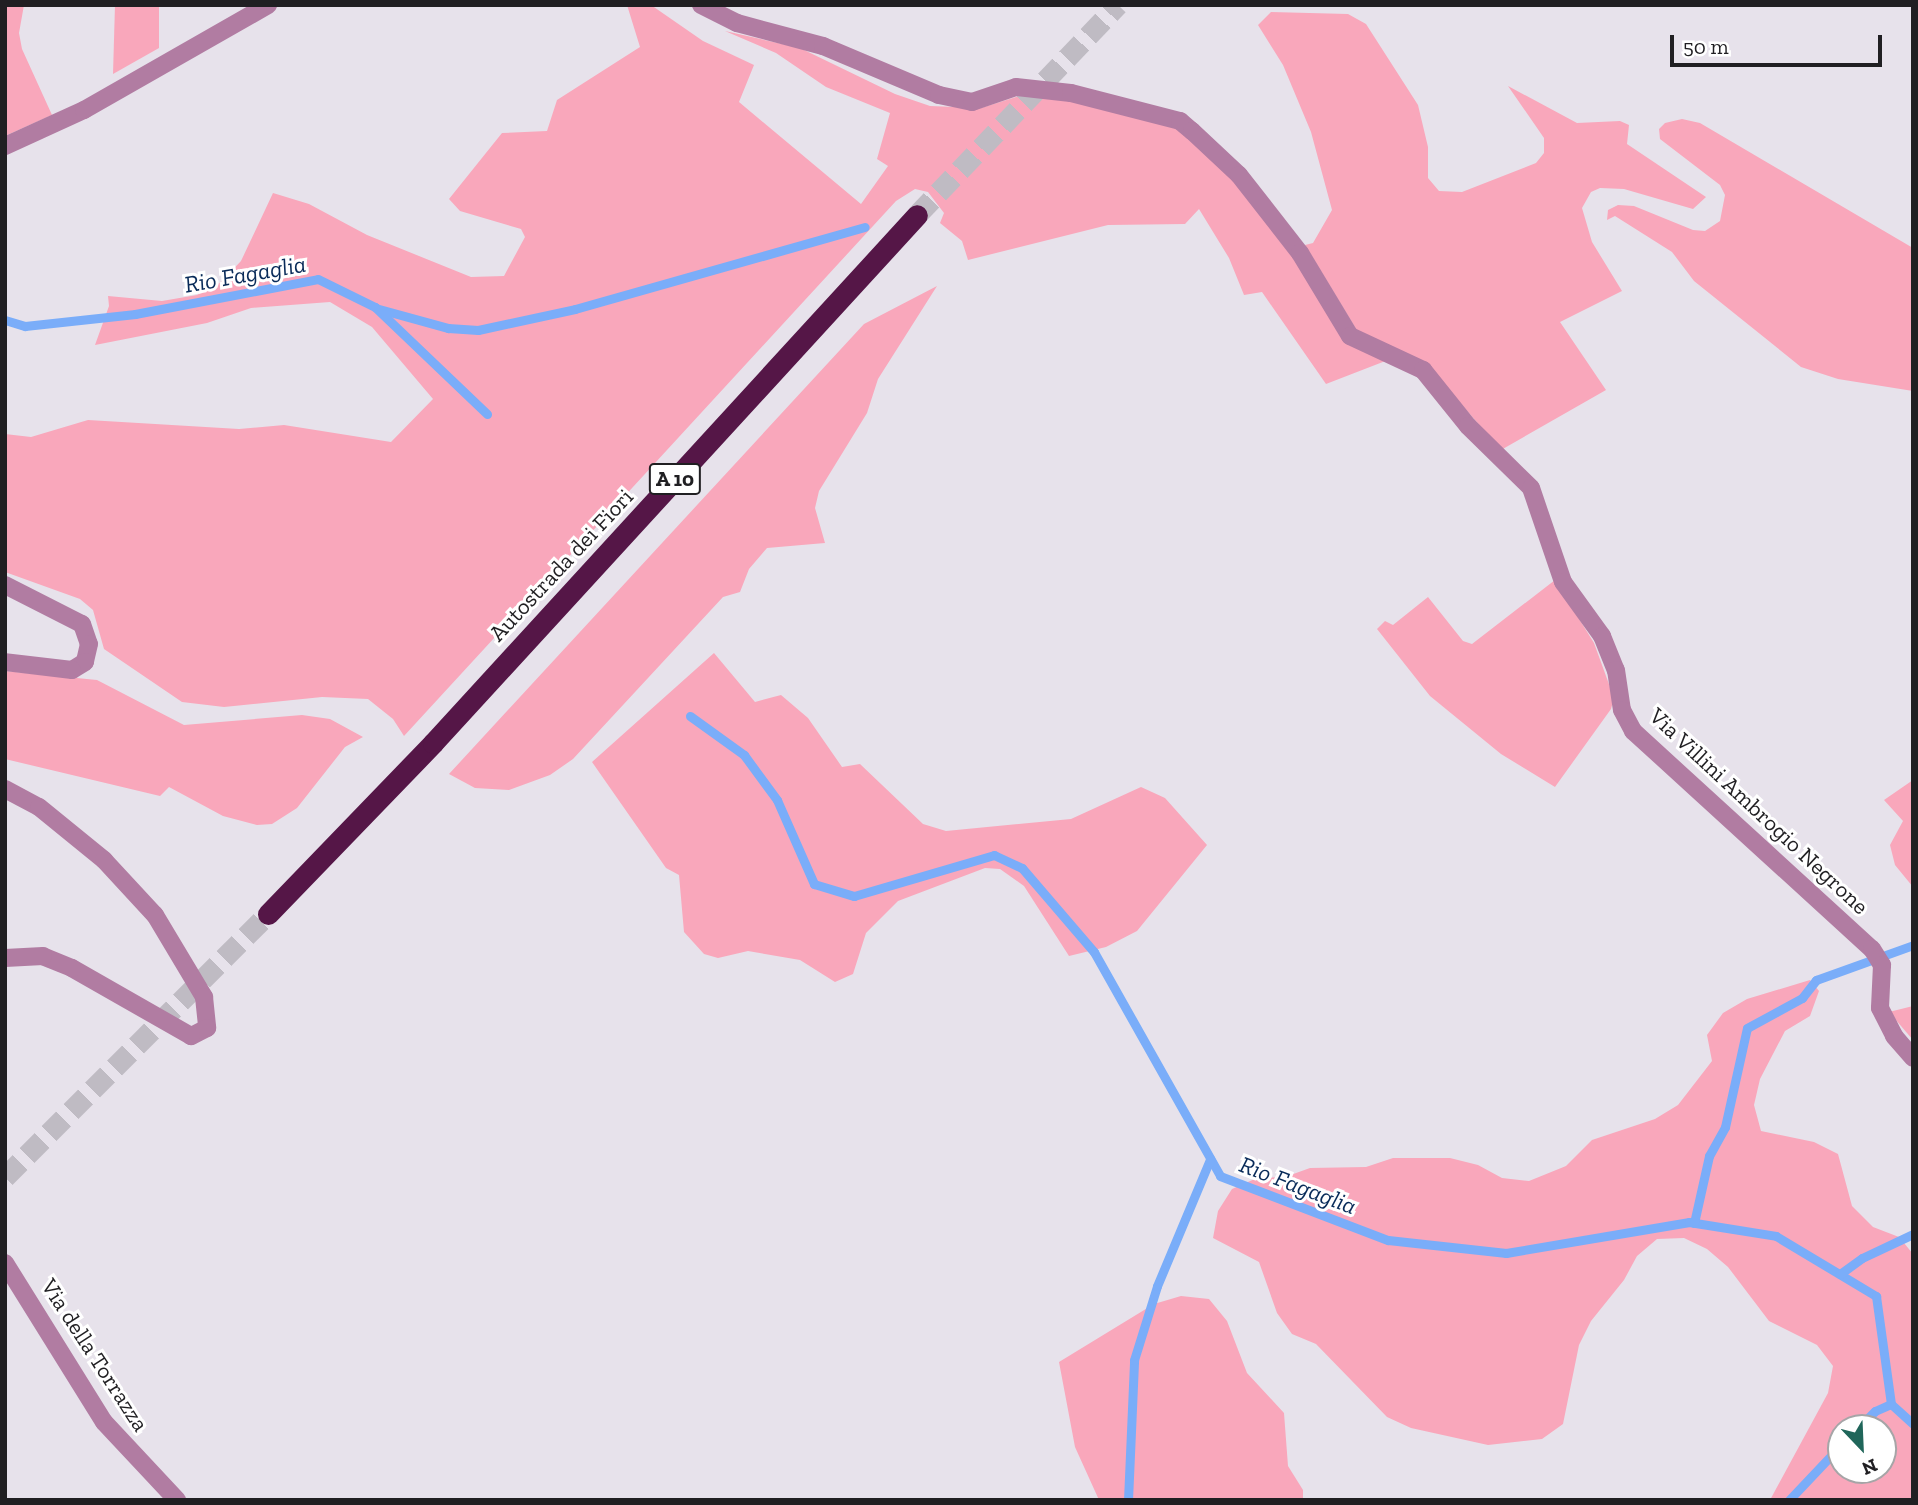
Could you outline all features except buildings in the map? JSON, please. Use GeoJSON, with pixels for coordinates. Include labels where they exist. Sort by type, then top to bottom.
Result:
{"type":"FeatureCollection","features":[{"type":"Feature","properties":{"kind":"highway","name":"Autostrada dei Fiori"},"geometry":{"type":"LineString","coordinates":[[268,914],[341,842],[433,743],[917,215]]}},
{"type":"Feature","properties":{"kind":"street"},"geometry":{"type":"LineString","coordinates":[[5,146],[83,110],[268,5]]}},
{"type":"Feature","properties":{"kind":"street","name":"Via Villini Ambrogio Negrone"},"geometry":{"type":"LineString","coordinates":[[701,5],[737,23],[823,46],[939,95],[972,102],[1016,87],[1071,93],[1180,121],[1192,131],[1239,175],[1300,253],[1350,336],[1423,370],[1468,426],[1531,488],[1563,582],[1602,636],[1616,670],[1622,710],[1633,731],[1872,949],[1882,965],[1880,1008],[1894,1036],[1913,1058]]}},
{"type":"Feature","properties":{"kind":"street"},"geometry":{"type":"LineString","coordinates":[[5,585],[82,624],[89,644],[85,662],[72,670],[5,662]]}},
{"type":"Feature","properties":{"kind":"street"},"geometry":{"type":"LineString","coordinates":[[5,789],[38,807],[104,860],[155,915],[204,997],[207,1028],[191,1036],[72,968],[43,956],[5,958]]}},
{"type":"Feature","properties":{"kind":"street","name":"Via della Torrazza"},"geometry":{"type":"LineString","coordinates":[[5,1262],[104,1422],[177,1500]]}},
{"type":"Feature","properties":{"kind":"shaded area"},"geometry":{"type":"Polygon","coordinates":[[[5,5],[24,5],[19,33],[22,49],[52,115],[5,136],[5,5]]]}},
{"type":"Feature","properties":{"kind":"shaded area"},"geometry":{"type":"Polygon","coordinates":[[[115,5],[159,5],[159,48],[113,74],[115,5]]]}},
{"type":"Feature","properties":{"kind":"shaded area"},"geometry":{"type":"Polygon","coordinates":[[[627,5],[651,5],[703,41],[754,65],[739,102],[861,204],[888,166],[877,159],[890,113],[826,87],[776,53],[725,31],[800,48],[895,94],[930,106],[981,108],[1016,97],[1050,95],[1172,124],[1232,175],[1295,253],[1320,300],[1388,360],[1326,384],[1262,292],[1244,295],[1229,258],[1199,209],[1185,224],[1108,225],[968,260],[962,241],[940,223],[944,213],[928,192],[915,189],[896,201],[404,736],[393,719],[368,699],[322,697],[224,707],[182,702],[104,649],[93,610],[80,599],[5,572],[5,434],[31,437],[88,420],[239,429],[284,425],[391,442],[433,399],[372,327],[330,302],[251,308],[207,323],[95,345],[109,306],[108,296],[162,301],[197,295],[221,282],[241,261],[273,193],[309,204],[367,235],[471,277],[504,276],[525,237],[521,229],[460,211],[449,199],[502,133],[547,131],[557,100],[640,47],[627,5]]]}},
{"type":"Feature","properties":{"kind":"shaded area"},"geometry":{"type":"Polygon","coordinates":[[[1271,12],[1348,14],[1366,24],[1418,105],[1428,147],[1428,178],[1439,191],[1462,192],[1536,163],[1544,153],[1544,138],[1508,86],[1577,123],[1620,121],[1629,125],[1627,144],[1706,197],[1693,209],[1624,189],[1600,188],[1591,192],[1582,208],[1592,242],[1622,291],[1560,322],[1606,390],[1501,450],[1429,367],[1359,334],[1305,245],[1313,243],[1332,210],[1311,132],[1283,65],[1258,25],[1271,12]]]}},
{"type":"Feature","properties":{"kind":"shaded area"},"geometry":{"type":"Polygon","coordinates":[[[1682,119],[1700,123],[1913,248],[1913,391],[1838,379],[1801,367],[1694,281],[1672,252],[1615,216],[1607,220],[1608,210],[1618,205],[1634,206],[1693,230],[1705,231],[1720,221],[1725,195],[1720,185],[1660,139],[1659,129],[1665,123],[1682,119]]]}},
{"type":"Feature","properties":{"kind":"shaded area"},"geometry":{"type":"Polygon","coordinates":[[[937,286],[878,379],[867,413],[819,491],[815,508],[825,543],[767,548],[749,569],[740,592],[723,597],[573,759],[550,775],[509,790],[475,788],[449,774],[864,324],[937,286]]]}},
{"type":"Feature","properties":{"kind":"shaded area"},"geometry":{"type":"Polygon","coordinates":[[[1555,580],[1594,643],[1614,698],[1611,709],[1555,787],[1501,754],[1430,696],[1377,629],[1385,621],[1393,625],[1428,597],[1463,641],[1472,644],[1555,580]]]}},
{"type":"Feature","properties":{"kind":"shaded area"},"geometry":{"type":"Polygon","coordinates":[[[714,653],[755,702],[781,695],[808,718],[842,767],[860,764],[923,824],[946,831],[1071,819],[1141,787],[1165,798],[1207,845],[1137,931],[1106,947],[1069,956],[1024,886],[1000,869],[985,868],[898,901],[866,933],[853,974],[835,982],[800,960],[748,951],[718,958],[704,954],[684,932],[679,875],[666,868],[592,762],[714,653]]]}},
{"type":"Feature","properties":{"kind":"shaded area"},"geometry":{"type":"Polygon","coordinates":[[[5,671],[97,680],[184,725],[302,715],[330,719],[363,737],[345,747],[297,808],[272,824],[257,825],[223,816],[169,787],[160,796],[5,759],[5,671]]]}},
{"type":"Feature","properties":{"kind":"shaded area"},"geometry":{"type":"Polygon","coordinates":[[[1913,780],[1913,887],[1895,865],[1890,845],[1903,821],[1884,800],[1913,780]]]}},
{"type":"Feature","properties":{"kind":"shaded area"},"geometry":{"type":"Polygon","coordinates":[[[1810,980],[1819,991],[1810,1016],[1785,1031],[1760,1079],[1754,1105],[1761,1131],[1814,1142],[1838,1154],[1852,1206],[1873,1227],[1899,1237],[1913,1254],[1913,1500],[1770,1500],[1828,1393],[1833,1366],[1817,1345],[1769,1321],[1728,1267],[1707,1249],[1684,1238],[1657,1239],[1637,1256],[1624,1280],[1591,1321],[1579,1345],[1563,1424],[1542,1439],[1488,1445],[1411,1428],[1387,1417],[1316,1344],[1292,1334],[1277,1313],[1259,1262],[1213,1238],[1218,1211],[1232,1189],[1257,1178],[1285,1177],[1310,1168],[1366,1167],[1393,1158],[1450,1158],[1478,1165],[1502,1178],[1529,1181],[1566,1166],[1592,1140],[1655,1119],[1678,1105],[1712,1061],[1707,1035],[1723,1013],[1747,999],[1810,980]]]}},
{"type":"Feature","properties":{"kind":"shaded area"},"geometry":{"type":"Polygon","coordinates":[[[1913,1006],[1913,1040],[1889,1012],[1913,1006]]]}},
{"type":"Feature","properties":{"kind":"shaded area"},"geometry":{"type":"Polygon","coordinates":[[[1181,1296],[1209,1299],[1227,1321],[1247,1373],[1284,1413],[1288,1466],[1303,1490],[1303,1500],[1099,1500],[1075,1447],[1059,1362],[1154,1304],[1181,1296]]]}},
{"type":"Feature","properties":{"kind":"waterway"},"geometry":{"type":"LineString","coordinates":[[379,309],[448,328],[478,330],[575,309],[865,227]]}},
{"type":"Feature","properties":{"kind":"waterway","name":"Rio Fagaglia"},"geometry":{"type":"LineString","coordinates":[[5,320],[25,326],[135,314],[318,279],[375,307],[487,414]]}},
{"type":"Feature","properties":{"kind":"waterway","name":"Rio Fagaglia"},"geometry":{"type":"LineString","coordinates":[[690,716],[744,755],[777,800],[814,884],[854,896],[994,855],[1022,868],[1094,952],[1220,1176],[1388,1240],[1506,1253],[1689,1222],[1776,1236],[1876,1296],[1891,1404],[1913,1424]]}},
{"type":"Feature","properties":{"kind":"waterway"},"geometry":{"type":"LineString","coordinates":[[1694,1223],[1709,1156],[1725,1127],[1747,1028],[1802,998],[1816,980],[1913,945]]}},
{"type":"Feature","properties":{"kind":"waterway"},"geometry":{"type":"LineString","coordinates":[[1128,1500],[1134,1360],[1157,1286],[1210,1159]]}},
{"type":"Feature","properties":{"kind":"waterway"},"geometry":{"type":"LineString","coordinates":[[1840,1274],[1862,1258],[1913,1234]]}},
{"type":"Feature","properties":{"kind":"waterway"},"geometry":{"type":"LineString","coordinates":[[1872,1414],[1891,1404]]}},
{"type":"Feature","properties":{"kind":"waterway"},"geometry":{"type":"LineString","coordinates":[[1789,1500],[1827,1460]]}},
{"type":"Feature","properties":{"kind":"tunnel"},"geometry":{"type":"LineString","coordinates":[[917,215],[1118,5]]}},
{"type":"Feature","properties":{"kind":"tunnel"},"geometry":{"type":"LineString","coordinates":[[5,1177],[268,914]]}}]}
